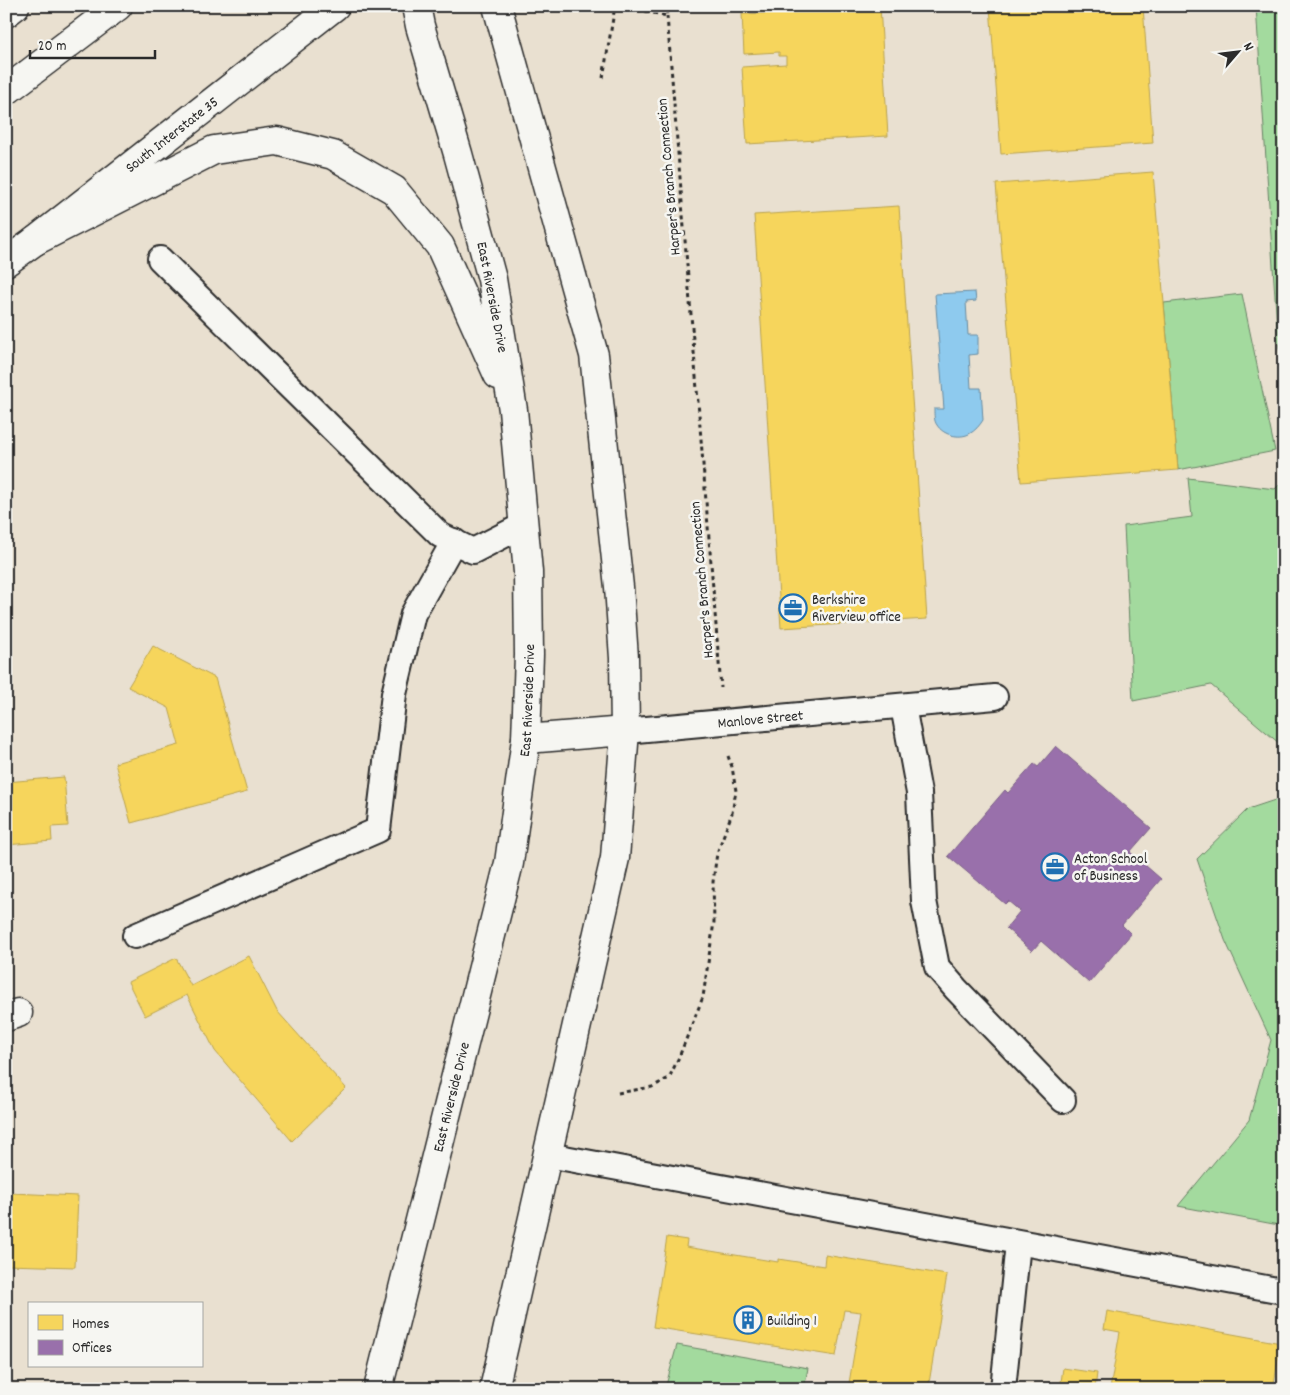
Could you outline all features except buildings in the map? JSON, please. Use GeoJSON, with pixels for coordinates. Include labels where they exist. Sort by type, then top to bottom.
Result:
{"type":"FeatureCollection","features":[{"type":"Feature","properties":{"kind":"main road"},"geometry":{"type":"LineString","coordinates":[[6,13],[15,6]]}},
{"type":"Feature","properties":{"kind":"main road"},"geometry":{"type":"LineString","coordinates":[[6,92],[118,6]]}},
{"type":"Feature","properties":{"kind":"main road","name":"South Interstate 35"},"geometry":{"type":"LineString","coordinates":[[6,262],[335,6]]}},
{"type":"Feature","properties":{"kind":"main road","name":"East Riverside Drive"},"geometry":{"type":"LineString","coordinates":[[378,1389],[509,863],[526,739],[529,655],[528,572],[514,410],[492,279],[416,6]]}},
{"type":"Feature","properties":{"kind":"main road"},"geometry":{"type":"LineString","coordinates":[[494,1389],[615,858],[625,731],[624,658],[619,587],[594,355],[497,6]]}},
{"type":"Feature","properties":{"kind":"main road"},"geometry":{"type":"LineString","coordinates":[[35,241],[214,150],[277,141],[333,155],[394,190],[440,246],[514,410]]}},
{"type":"Feature","properties":{"kind":"main road","name":"Manlove Street"},"geometry":{"type":"LineString","coordinates":[[526,739],[625,731]]}},
{"type":"Feature","properties":{"kind":"lane"},"geometry":{"type":"LineString","coordinates":[[160,259],[440,535],[473,551],[524,525]]}},
{"type":"Feature","properties":{"kind":"lane"},"geometry":{"type":"LineString","coordinates":[[136,936],[378,830],[394,694],[412,614],[454,541]]}},
{"type":"Feature","properties":{"kind":"lane","name":"Manlove Street"},"geometry":{"type":"LineString","coordinates":[[625,731],[994,698]]}},
{"type":"Feature","properties":{"kind":"lane"},"geometry":{"type":"LineString","coordinates":[[903,706],[919,793],[924,901],[937,967],[1063,1100]]}},
{"type":"Feature","properties":{"kind":"lane"},"geometry":{"type":"LineString","coordinates":[[548,1155],[1277,1290]]}},
{"type":"Feature","properties":{"kind":"lane"},"geometry":{"type":"LineString","coordinates":[[1003,1389],[1018,1242]]}},
{"type":"Feature","properties":{"kind":"path"},"geometry":{"type":"LineString","coordinates":[[603,78],[615,6]]}},
{"type":"Feature","properties":{"kind":"path"},"geometry":{"type":"LineString","coordinates":[[622,6],[667,16]]}},
{"type":"Feature","properties":{"kind":"path","name":"Harper's Branch Connection"},"geometry":{"type":"LineString","coordinates":[[618,1093],[652,1087],[669,1078],[703,997],[714,922],[713,882],[717,853],[732,813],[736,791],[721,722],[721,682],[666,6]]}},
{"type":"Feature","properties":{"kind":"green space"},"geometry":{"type":"Polygon","coordinates":[[[1256,6],[1284,6],[1284,376],[1278,343],[1256,6]]]}},
{"type":"Feature","properties":{"kind":"green space"},"geometry":{"type":"Polygon","coordinates":[[[1242,294],[1275,451],[1178,470],[1164,303],[1242,294]]]}},
{"type":"Feature","properties":{"kind":"green space"},"geometry":{"type":"Polygon","coordinates":[[[1188,478],[1275,489],[1284,480],[1284,758],[1280,744],[1211,685],[1133,701],[1124,526],[1192,517],[1188,478]]]}},
{"type":"Feature","properties":{"kind":"green space"},"geometry":{"type":"Polygon","coordinates":[[[1284,797],[1284,1226],[1178,1206],[1249,1120],[1271,1040],[1225,940],[1197,859],[1248,809],[1284,797]]]}},
{"type":"Feature","properties":{"kind":"green space"},"geometry":{"type":"Polygon","coordinates":[[[677,1345],[808,1368],[804,1389],[665,1389],[677,1345]]]}},
{"type":"Feature","properties":{"kind":"water"},"geometry":{"type":"Polygon","coordinates":[[[975,292],[976,301],[966,302],[968,335],[978,335],[978,354],[969,355],[971,388],[981,388],[983,420],[971,433],[956,436],[943,431],[934,418],[934,409],[944,409],[935,294],[975,292]]]}},
{"type":"Feature","properties":{"kind":"place","name":"Berkshire Riverview office"},"geometry":{"type":"Point","coordinates":[793,608]}},
{"type":"Feature","properties":{"kind":"place","name":"Acton School of Business"},"geometry":{"type":"Point","coordinates":[1055,867]}},
{"type":"Feature","properties":{"kind":"place","name":"Building 1"},"geometry":{"type":"Point","coordinates":[748,1320]}}]}
